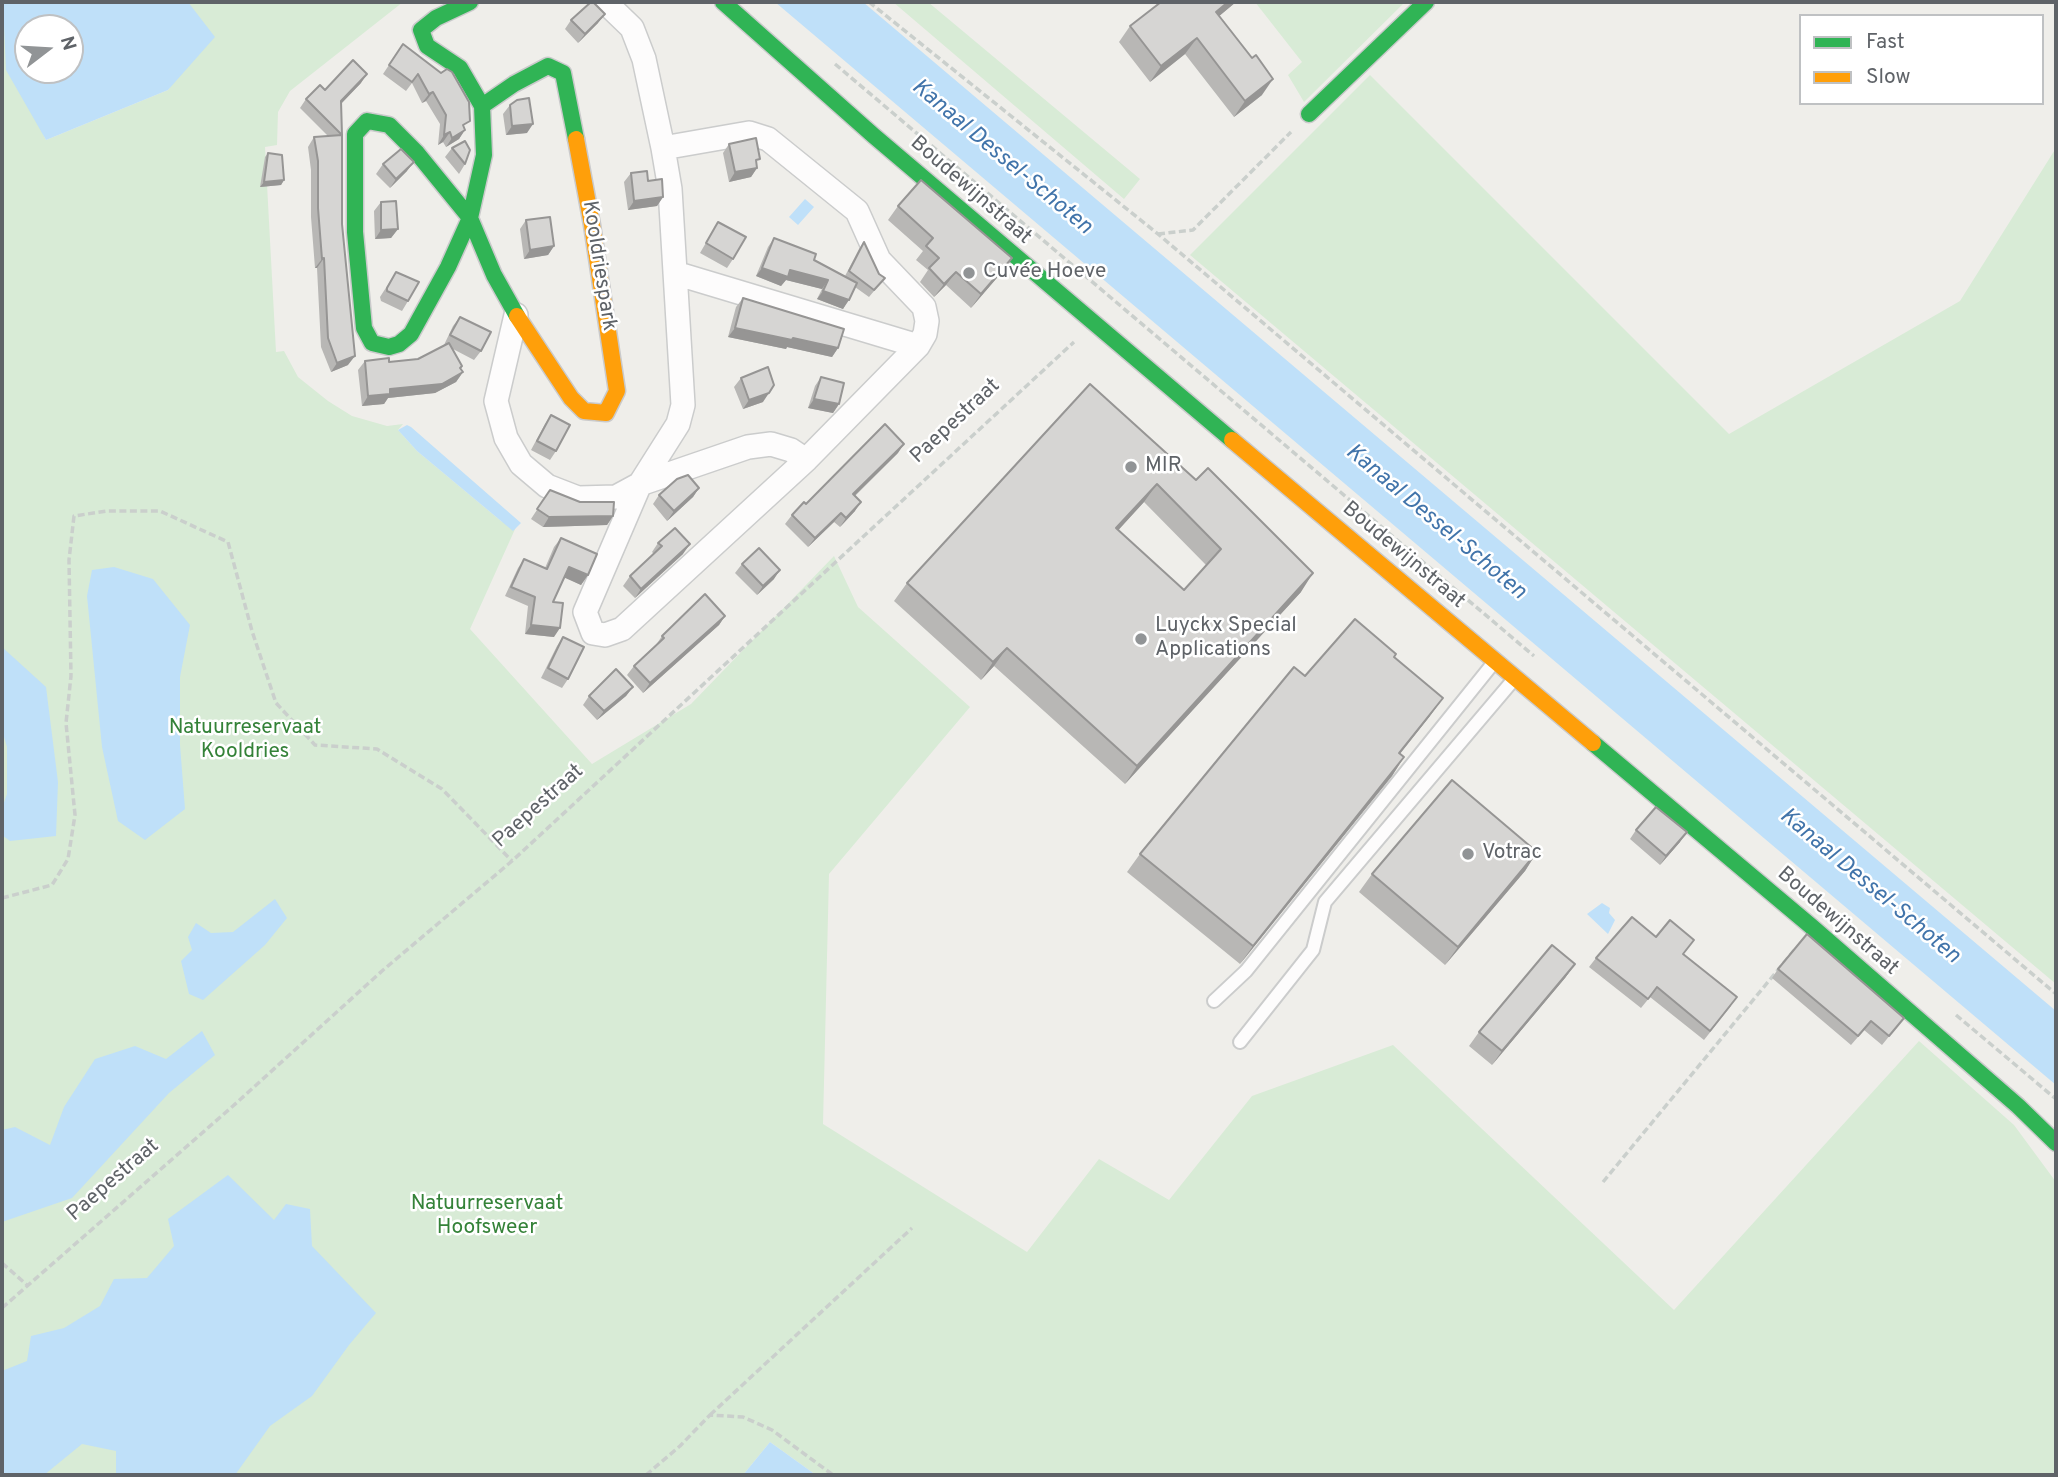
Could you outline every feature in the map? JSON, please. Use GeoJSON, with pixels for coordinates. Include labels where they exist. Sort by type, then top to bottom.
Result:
{"type":"FeatureCollection","features":[{"type":"Feature","properties":{"kind":"street","name":"Kooldriespark"},"geometry":{"type":"LineString","coordinates":[[470,2],[436,18],[421,30],[427,46],[460,68],[482,106],[484,155],[470,218],[448,267],[411,334],[399,344],[389,347],[372,343],[364,328],[355,232],[355,134],[367,121],[388,125],[417,153],[470,218],[494,275],[516,315],[571,398],[584,411],[606,413],[617,391],[592,225],[563,73],[548,66],[502,90],[482,106]]}},
{"type":"Feature","properties":{"kind":"street"},"geometry":{"type":"LineString","coordinates":[[605,2],[632,28],[644,58],[663,148],[670,189],[683,405],[678,424],[640,484],[586,612],[593,633],[605,635],[622,629],[806,460],[918,346],[925,334],[927,321],[924,307],[879,260],[857,211],[768,139],[749,133],[663,148]]}},
{"type":"Feature","properties":{"kind":"street","name":"Boudewijnstraat"},"geometry":{"type":"LineString","coordinates":[[723,2],[1093,324],[1812,927],[2018,1106],[2056,1143]]}},
{"type":"Feature","properties":{"kind":"street"},"geometry":{"type":"LineString","coordinates":[[1309,114],[1426,2]]}},
{"type":"Feature","properties":{"kind":"street"},"geometry":{"type":"LineString","coordinates":[[675,273],[918,346]]}},
{"type":"Feature","properties":{"kind":"street"},"geometry":{"type":"LineString","coordinates":[[516,315],[496,401],[506,438],[521,464],[547,486],[578,498],[616,497],[640,484],[748,447],[771,444],[791,450],[806,460]]}},
{"type":"Feature","properties":{"kind":"lane"},"geometry":{"type":"LineString","coordinates":[[1213,1001],[1246,971],[1496,661]]}},
{"type":"Feature","properties":{"kind":"lane"},"geometry":{"type":"LineString","coordinates":[[1240,1042],[1313,950],[1325,902],[1515,678]]}},
{"type":"Feature","properties":{"kind":"path"},"geometry":{"type":"LineString","coordinates":[[869,2],[1158,234],[2056,993]]}},
{"type":"Feature","properties":{"kind":"path"},"geometry":{"type":"LineString","coordinates":[[891,111],[1539,661]]}},
{"type":"Feature","properties":{"kind":"path"},"geometry":{"type":"LineString","coordinates":[[1158,234],[1193,230],[1309,114]]}},
{"type":"Feature","properties":{"kind":"path","name":"Paepestraat"},"geometry":{"type":"LineString","coordinates":[[2,1308],[233,1106],[382,971],[512,861],[1093,324]]}},
{"type":"Feature","properties":{"kind":"path"},"geometry":{"type":"LineString","coordinates":[[2,898],[52,885],[68,859],[75,815],[66,723],[71,676],[69,560],[72,527],[74,516],[107,511],[160,511],[228,542],[252,631],[276,703],[315,745],[377,749],[442,789],[512,861]]}},
{"type":"Feature","properties":{"kind":"path"},"geometry":{"type":"LineString","coordinates":[[1603,1182],[1812,927]]}},
{"type":"Feature","properties":{"kind":"path"},"geometry":{"type":"LineString","coordinates":[[1953,1012],[2056,1099]]}},
{"type":"Feature","properties":{"kind":"path"},"geometry":{"type":"LineString","coordinates":[[646,1475],[912,1228]]}},
{"type":"Feature","properties":{"kind":"path"},"geometry":{"type":"LineString","coordinates":[[2,1263],[27,1285]]}},
{"type":"Feature","properties":{"kind":"path"},"geometry":{"type":"LineString","coordinates":[[710,1415],[743,1417],[772,1430],[833,1475]]}},
{"type":"Feature","properties":{"kind":"green space"},"geometry":{"type":"Polygon","coordinates":[[[2,2],[403,2],[290,91],[278,112],[277,145],[265,147],[276,352],[284,351],[298,377],[352,416],[387,426],[403,424],[398,430],[417,451],[501,521],[516,527],[470,629],[592,764],[691,704],[834,556],[858,607],[970,707],[829,874],[823,1124],[1027,1252],[1099,1159],[1169,1200],[1252,1096],[1393,1045],[1674,1310],[1919,1041],[2014,1125],[2056,1182],[2056,1475],[816,1475],[770,1442],[743,1475],[2,1475],[2,2]],[[172,84],[43,134],[46,140],[168,90],[172,84]]]}},
{"type":"Feature","properties":{"kind":"green space"},"geometry":{"type":"Polygon","coordinates":[[[893,2],[928,2],[1140,179],[1124,199],[893,2]]]}},
{"type":"Feature","properties":{"kind":"green space"},"geometry":{"type":"Polygon","coordinates":[[[1255,2],[1405,2],[1304,102],[1288,75],[1302,62],[1255,2]]]}},
{"type":"Feature","properties":{"kind":"green space"},"geometry":{"type":"Polygon","coordinates":[[[1370,75],[1729,434],[1960,301],[2056,148],[2056,984],[1190,255],[1370,75]]]}},
{"type":"Feature","properties":{"kind":"water"},"geometry":{"type":"Polygon","coordinates":[[[3,2],[188,2],[215,37],[168,90],[46,140],[6,70],[3,2]]]}},
{"type":"Feature","properties":{"kind":"water","name":"Kanaal Dessel-Schoten"},"geometry":{"type":"Polygon","coordinates":[[[775,2],[863,2],[2056,1011],[2056,1085],[775,2]]]}},
{"type":"Feature","properties":{"kind":"water"},"geometry":{"type":"Polygon","coordinates":[[[805,199],[814,207],[798,225],[789,217],[805,199]]]}},
{"type":"Feature","properties":{"kind":"water"},"geometry":{"type":"Polygon","coordinates":[[[407,425],[521,523],[513,531],[417,451],[398,430],[407,425]]]}},
{"type":"Feature","properties":{"kind":"water"},"geometry":{"type":"Polygon","coordinates":[[[114,567],[153,579],[190,625],[180,677],[180,745],[185,809],[145,840],[118,821],[102,747],[87,596],[92,570],[114,567]]]}},
{"type":"Feature","properties":{"kind":"water"},"geometry":{"type":"Polygon","coordinates":[[[2,647],[46,687],[58,782],[56,836],[10,841],[2,835],[2,808],[7,794],[7,747],[2,730],[2,647]]]}},
{"type":"Feature","properties":{"kind":"water"},"geometry":{"type":"Polygon","coordinates":[[[275,899],[287,918],[265,945],[203,1000],[189,994],[181,961],[192,950],[188,937],[196,923],[211,933],[233,932],[275,899]]]}},
{"type":"Feature","properties":{"kind":"water"},"geometry":{"type":"Polygon","coordinates":[[[1602,903],[1610,908],[1609,913],[1615,920],[1608,934],[1587,914],[1602,903]]]}},
{"type":"Feature","properties":{"kind":"water"},"geometry":{"type":"Polygon","coordinates":[[[202,1031],[215,1055],[169,1093],[72,1198],[2,1222],[2,1130],[15,1127],[50,1145],[64,1107],[95,1059],[135,1046],[166,1059],[202,1031]]]}},
{"type":"Feature","properties":{"kind":"water"},"geometry":{"type":"Polygon","coordinates":[[[228,1175],[274,1220],[286,1204],[310,1209],[312,1246],[376,1313],[312,1396],[270,1426],[235,1475],[116,1475],[116,1451],[82,1444],[44,1475],[2,1475],[2,1371],[27,1361],[31,1336],[64,1328],[100,1306],[114,1279],[147,1278],[174,1246],[168,1219],[228,1175]]]}},
{"type":"Feature","properties":{"kind":"water"},"geometry":{"type":"Polygon","coordinates":[[[770,1442],[816,1475],[743,1475],[770,1442]]]}},
{"type":"Feature","properties":{"kind":"building"},"geometry":{"type":"Polygon","coordinates":[[[591,2],[605,14],[585,34],[571,20],[591,2]]]}},
{"type":"Feature","properties":{"kind":"building"},"geometry":{"type":"Polygon","coordinates":[[[1161,2],[1228,2],[1216,12],[1252,58],[1256,55],[1273,79],[1245,101],[1197,38],[1161,66],[1130,26],[1161,2]]]}},
{"type":"Feature","properties":{"kind":"building"},"geometry":{"type":"Polygon","coordinates":[[[403,44],[441,73],[447,69],[452,72],[469,102],[470,121],[463,125],[465,130],[452,138],[450,132],[444,135],[446,115],[433,92],[429,94],[418,74],[412,82],[389,65],[403,44]]]}},
{"type":"Feature","properties":{"kind":"building"},"geometry":{"type":"Polygon","coordinates":[[[353,60],[367,74],[341,101],[342,135],[306,99],[320,85],[325,90],[353,60]]]}},
{"type":"Feature","properties":{"kind":"building"},"geometry":{"type":"Polygon","coordinates":[[[529,98],[533,124],[512,126],[510,105],[517,100],[529,98]]]}},
{"type":"Feature","properties":{"kind":"building"},"geometry":{"type":"Polygon","coordinates":[[[342,135],[342,224],[355,356],[337,363],[328,338],[324,258],[322,259],[318,208],[318,161],[314,137],[342,135]]]}},
{"type":"Feature","properties":{"kind":"building"},"geometry":{"type":"Polygon","coordinates":[[[756,138],[760,159],[756,160],[757,168],[735,172],[729,144],[756,138]]]}},
{"type":"Feature","properties":{"kind":"building"},"geometry":{"type":"Polygon","coordinates":[[[465,141],[470,150],[465,164],[452,148],[465,141]]]}},
{"type":"Feature","properties":{"kind":"building"},"geometry":{"type":"Polygon","coordinates":[[[401,149],[414,162],[396,179],[383,164],[401,149]]]}},
{"type":"Feature","properties":{"kind":"building"},"geometry":{"type":"Polygon","coordinates":[[[268,153],[282,155],[284,180],[264,182],[268,153]]]}},
{"type":"Feature","properties":{"kind":"building"},"geometry":{"type":"Polygon","coordinates":[[[647,171],[648,181],[662,179],[663,197],[634,201],[631,173],[647,171]]]}},
{"type":"Feature","properties":{"kind":"building"},"geometry":{"type":"Polygon","coordinates":[[[921,180],[1012,258],[981,294],[956,272],[944,284],[929,268],[939,258],[926,246],[933,238],[898,206],[921,180]]]}},
{"type":"Feature","properties":{"kind":"building"},"geometry":{"type":"Polygon","coordinates":[[[396,201],[398,229],[381,230],[381,202],[396,201]]]}},
{"type":"Feature","properties":{"kind":"building"},"geometry":{"type":"Polygon","coordinates":[[[550,217],[554,246],[530,250],[526,220],[550,217]]]}},
{"type":"Feature","properties":{"kind":"building"},"geometry":{"type":"Polygon","coordinates":[[[718,222],[746,237],[733,259],[706,243],[718,222]]]}},
{"type":"Feature","properties":{"kind":"building"},"geometry":{"type":"Polygon","coordinates":[[[774,238],[816,254],[814,260],[857,283],[849,300],[823,291],[828,280],[790,270],[788,277],[762,268],[774,238]]]}},
{"type":"Feature","properties":{"kind":"building"},"geometry":{"type":"Polygon","coordinates":[[[864,242],[879,274],[885,278],[874,290],[849,271],[864,242]]]}},
{"type":"Feature","properties":{"kind":"building"},"geometry":{"type":"Polygon","coordinates":[[[396,272],[419,282],[408,301],[387,291],[396,272]]]}},
{"type":"Feature","properties":{"kind":"building"},"geometry":{"type":"Polygon","coordinates":[[[743,298],[844,329],[838,348],[735,328],[743,298]]]}},
{"type":"Feature","properties":{"kind":"building"},"geometry":{"type":"Polygon","coordinates":[[[460,317],[491,332],[481,351],[450,335],[460,317]]]}},
{"type":"Feature","properties":{"kind":"building"},"geometry":{"type":"Polygon","coordinates":[[[449,343],[463,372],[442,384],[390,389],[390,394],[368,396],[365,361],[418,359],[449,343]]]}},
{"type":"Feature","properties":{"kind":"building"},"geometry":{"type":"Polygon","coordinates":[[[768,367],[774,385],[769,393],[749,400],[741,378],[768,367]]]}},
{"type":"Feature","properties":{"kind":"building"},"geometry":{"type":"Polygon","coordinates":[[[821,377],[844,383],[839,404],[814,399],[821,377]]]}},
{"type":"Feature","properties":{"kind":"building"},"geometry":{"type":"Polygon","coordinates":[[[1090,384],[1196,480],[1208,468],[1313,573],[1137,766],[1007,648],[993,662],[907,583],[1090,384]],[[1157,484],[1116,528],[1184,590],[1221,549],[1157,484]]]}},
{"type":"Feature","properties":{"kind":"building"},"geometry":{"type":"Polygon","coordinates":[[[551,415],[570,425],[556,451],[537,441],[551,415]]]}},
{"type":"Feature","properties":{"kind":"building"},"geometry":{"type":"Polygon","coordinates":[[[885,424],[904,444],[853,494],[861,502],[846,518],[841,513],[815,538],[792,515],[885,424]]]}},
{"type":"Feature","properties":{"kind":"building"},"geometry":{"type":"Polygon","coordinates":[[[688,475],[699,488],[674,511],[659,495],[677,479],[688,475]]]}},
{"type":"Feature","properties":{"kind":"building"},"geometry":{"type":"Polygon","coordinates":[[[550,490],[580,502],[614,502],[613,516],[549,517],[537,509],[550,490]]]}},
{"type":"Feature","properties":{"kind":"building"},"geometry":{"type":"Polygon","coordinates":[[[675,528],[690,544],[641,589],[630,576],[662,546],[658,543],[675,528]]]}},
{"type":"Feature","properties":{"kind":"building"},"geometry":{"type":"Polygon","coordinates":[[[561,538],[597,554],[588,575],[569,567],[553,602],[563,603],[560,628],[531,625],[535,597],[511,587],[524,559],[547,569],[561,538]]]}},
{"type":"Feature","properties":{"kind":"building"},"geometry":{"type":"Polygon","coordinates":[[[759,548],[780,570],[763,586],[742,564],[759,548]]]}},
{"type":"Feature","properties":{"kind":"building"},"geometry":{"type":"Polygon","coordinates":[[[705,594],[725,616],[650,683],[634,666],[705,594]]]}},
{"type":"Feature","properties":{"kind":"building"},"geometry":{"type":"Polygon","coordinates":[[[1355,619],[1396,654],[1394,657],[1443,698],[1399,753],[1404,757],[1253,946],[1140,854],[1294,667],[1305,676],[1355,619]]]}},
{"type":"Feature","properties":{"kind":"building"},"geometry":{"type":"Polygon","coordinates":[[[563,637],[584,647],[568,679],[548,668],[563,637]]]}},
{"type":"Feature","properties":{"kind":"building"},"geometry":{"type":"Polygon","coordinates":[[[616,669],[633,687],[604,711],[589,696],[616,669]]]}},
{"type":"Feature","properties":{"kind":"building"},"geometry":{"type":"Polygon","coordinates":[[[1452,780],[1537,852],[1458,947],[1372,874],[1452,780]]]}},
{"type":"Feature","properties":{"kind":"building"},"geometry":{"type":"Polygon","coordinates":[[[1656,807],[1687,832],[1666,856],[1636,830],[1656,807]]]}},
{"type":"Feature","properties":{"kind":"building"},"geometry":{"type":"Polygon","coordinates":[[[1632,917],[1656,937],[1670,920],[1694,940],[1683,954],[1737,997],[1710,1031],[1657,987],[1648,999],[1596,958],[1632,917]]]}},
{"type":"Feature","properties":{"kind":"building"},"geometry":{"type":"Polygon","coordinates":[[[1807,934],[1904,1018],[1889,1036],[1871,1021],[1858,1036],[1778,969],[1807,934]]]}},
{"type":"Feature","properties":{"kind":"building"},"geometry":{"type":"Polygon","coordinates":[[[1552,945],[1575,964],[1502,1051],[1479,1032],[1552,945]]]}},
{"type":"Feature","properties":{"kind":"traffic: fast"},"geometry":{"type":"LineString","coordinates":[[470,2],[436,18],[421,30],[427,46],[460,68],[482,106],[484,155],[470,218],[448,267],[411,334],[399,344],[389,347],[372,343],[364,328],[355,232],[355,134],[367,121],[389,125],[417,153],[470,218],[494,275],[517,316]]}},
{"type":"Feature","properties":{"kind":"traffic: fast"},"geometry":{"type":"LineString","coordinates":[[723,2],[874,136],[1232,440]]}},
{"type":"Feature","properties":{"kind":"traffic: fast"},"geometry":{"type":"LineString","coordinates":[[1309,114],[1426,2]]}},
{"type":"Feature","properties":{"kind":"traffic: fast"},"geometry":{"type":"LineString","coordinates":[[482,106],[514,84],[548,66],[563,73],[576,139]]}},
{"type":"Feature","properties":{"kind":"traffic: fast"},"geometry":{"type":"LineString","coordinates":[[1593,743],[1812,927],[2018,1106],[2056,1143]]}},
{"type":"Feature","properties":{"kind":"traffic: slow"},"geometry":{"type":"LineString","coordinates":[[517,316],[571,398],[584,411],[606,413],[617,391],[576,139]]}},
{"type":"Feature","properties":{"kind":"traffic: slow"},"geometry":{"type":"LineString","coordinates":[[1232,440],[1593,743]]}},
{"type":"Feature","properties":{"kind":"place","name":"Cuvée Hoeve"},"geometry":{"type":"Point","coordinates":[969,273]}},
{"type":"Feature","properties":{"kind":"place","name":"MIR"},"geometry":{"type":"Point","coordinates":[1131,467]}},
{"type":"Feature","properties":{"kind":"place","name":"Luyckx Special Applications"},"geometry":{"type":"Point","coordinates":[1141,639]}},
{"type":"Feature","properties":{"kind":"place","name":"Votrac"},"geometry":{"type":"Point","coordinates":[1468,854]}},
{"type":"Feature","properties":{"kind":"park label","name":"Natuurreservaat Kooldries"},"geometry":{"type":"Point","coordinates":[245,741]}},
{"type":"Feature","properties":{"kind":"park label","name":"Natuurreservaat Hoofsweer"},"geometry":{"type":"Point","coordinates":[487,1217]}}]}
